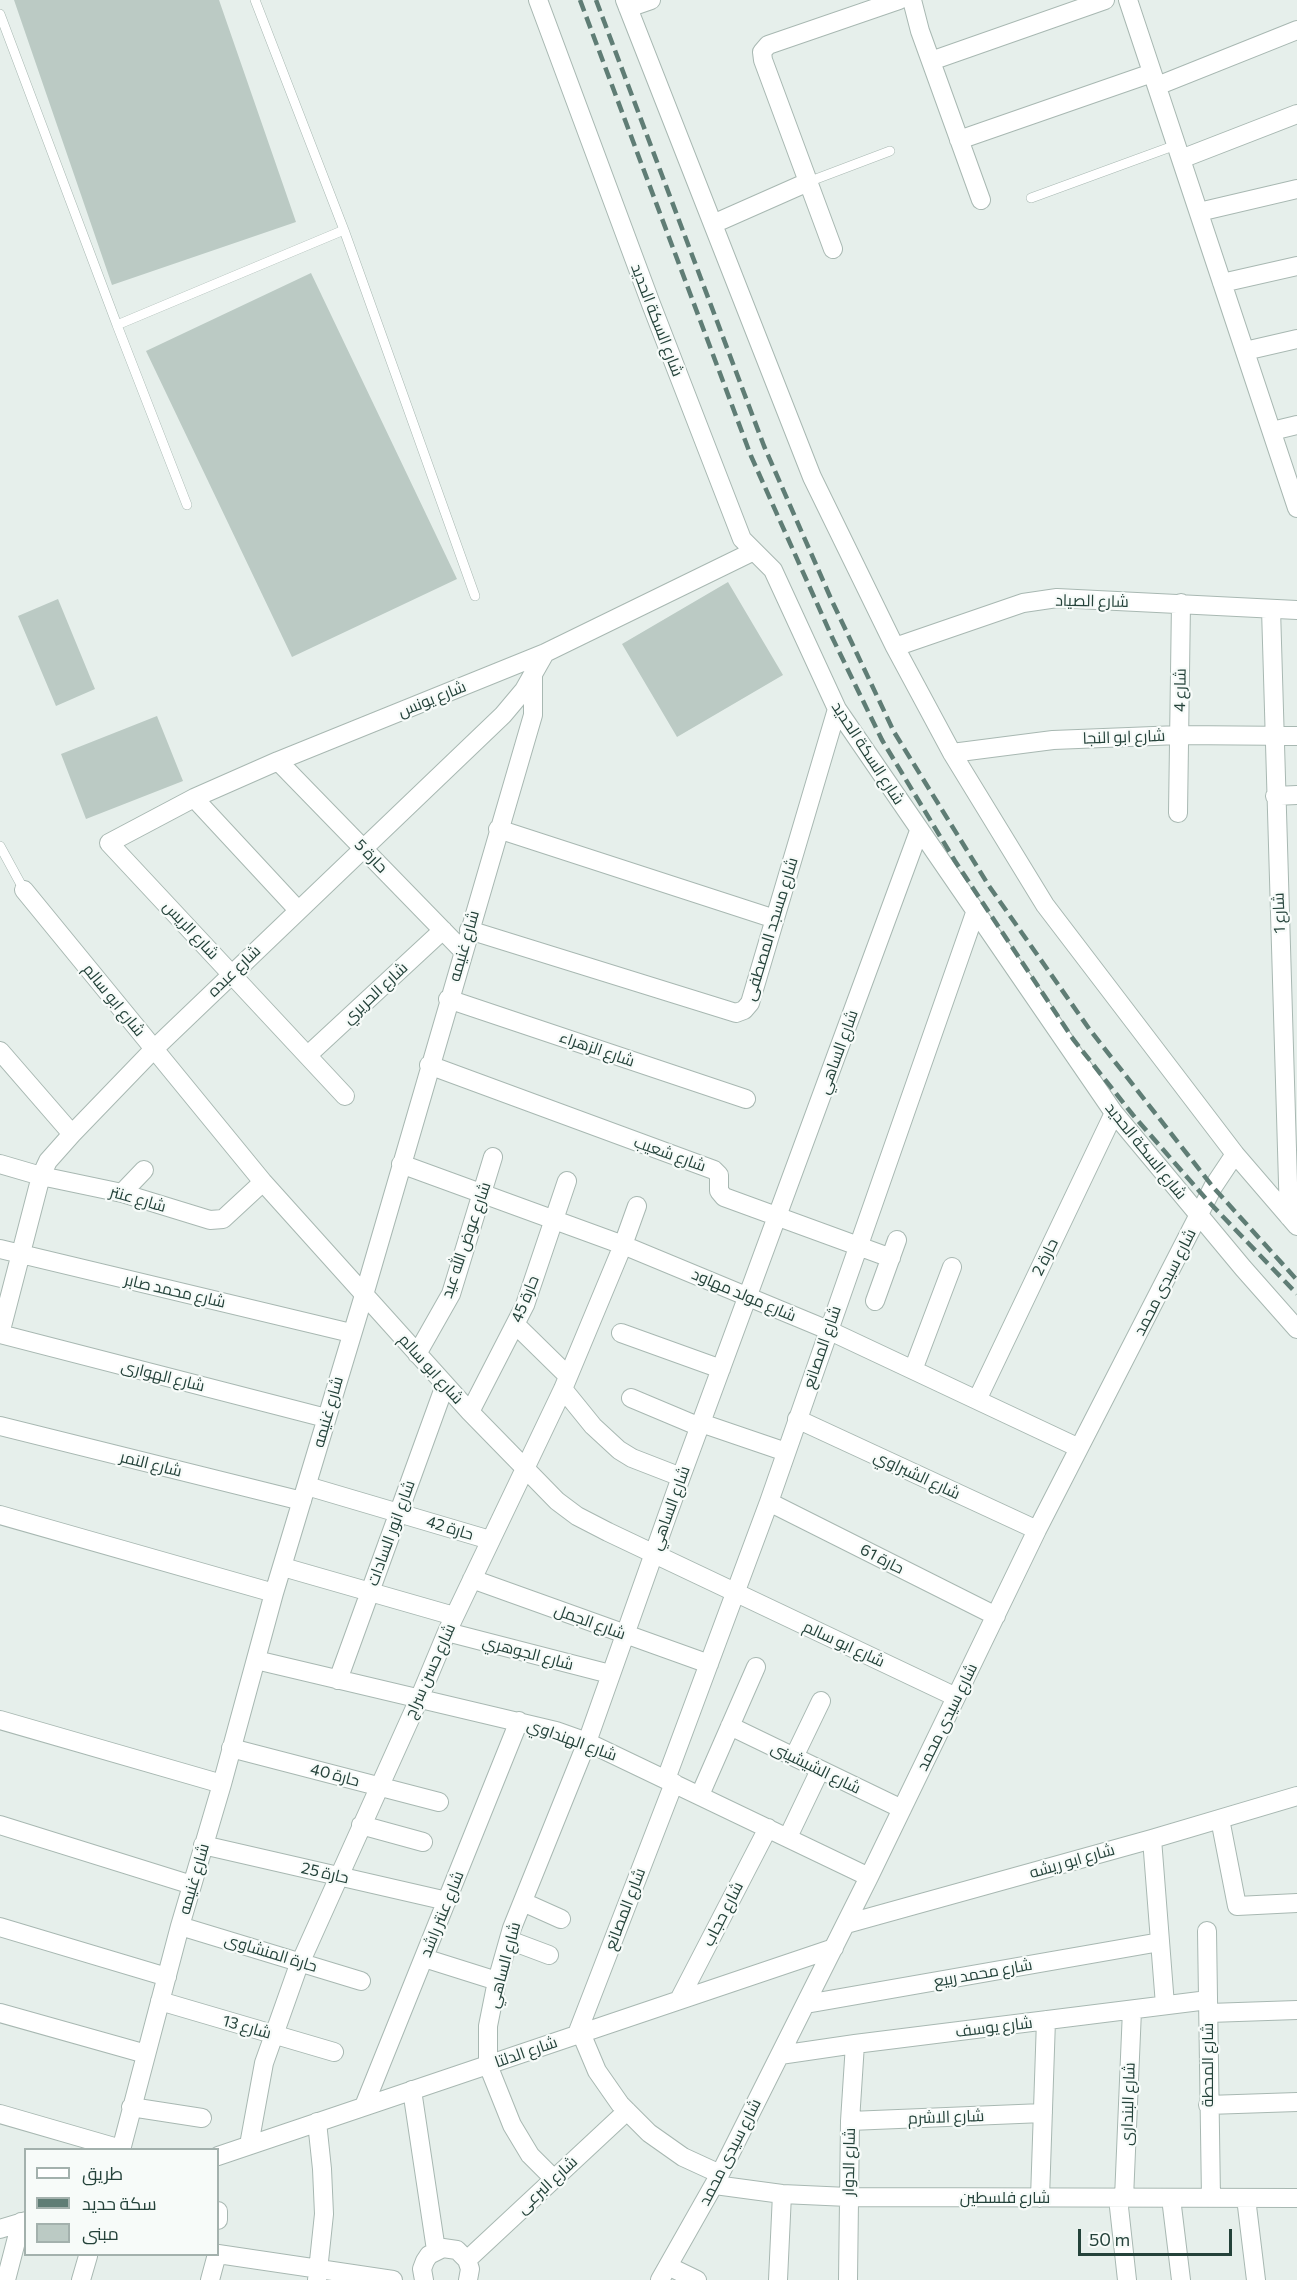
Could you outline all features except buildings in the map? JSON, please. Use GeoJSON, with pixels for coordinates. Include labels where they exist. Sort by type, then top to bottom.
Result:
{"type":"FeatureCollection","features":[{"type":"Feature","properties":{"kind":"street","name":"شارع السكة الحديد"},"geometry":{"type":"LineString","coordinates":[[538,0],[651,304],[742,539],[752,552],[765,560],[773,570],[837,709],[1114,1113],[1297,1329]]}},
{"type":"Feature","properties":{"kind":"street"},"geometry":{"type":"LineString","coordinates":[[651,0],[627,4],[812,477],[895,647],[952,753],[1045,905],[1235,1154],[1293,1221]]}},
{"type":"Feature","properties":{"kind":"street"},"geometry":{"type":"LineString","coordinates":[[833,249],[762,52],[768,45],[899,0]]}},
{"type":"Feature","properties":{"kind":"street"},"geometry":{"type":"LineString","coordinates":[[912,0],[931,61],[981,200]]}},
{"type":"Feature","properties":{"kind":"street"},"geometry":{"type":"LineString","coordinates":[[931,61],[1106,0]]}},
{"type":"Feature","properties":{"kind":"street"},"geometry":{"type":"LineString","coordinates":[[1128,0],[1296,502]]}},
{"type":"Feature","properties":{"kind":"street"},"geometry":{"type":"LineString","coordinates":[[960,140],[1154,79],[1297,30]]}},
{"type":"Feature","properties":{"kind":"street"},"geometry":{"type":"LineString","coordinates":[[1179,152],[1297,114]]}},
{"type":"Feature","properties":{"kind":"street"},"geometry":{"type":"LineString","coordinates":[[713,224],[808,182]]}},
{"type":"Feature","properties":{"kind":"street"},"geometry":{"type":"LineString","coordinates":[[1199,212],[1297,189]]}},
{"type":"Feature","properties":{"kind":"street"},"geometry":{"type":"LineString","coordinates":[[1222,283],[1297,266]]}},
{"type":"Feature","properties":{"kind":"street"},"geometry":{"type":"LineString","coordinates":[[1245,351],[1297,339]]}},
{"type":"Feature","properties":{"kind":"street"},"geometry":{"type":"LineString","coordinates":[[1272,431],[1297,425]]}},
{"type":"Feature","properties":{"kind":"street","name":"شارع يونس"},"geometry":{"type":"LineString","coordinates":[[110,843],[194,798],[278,761],[545,653],[752,552]]}},
{"type":"Feature","properties":{"kind":"street","name":"شارع الصياد"},"geometry":{"type":"LineString","coordinates":[[895,647],[1023,603],[1057,598],[1297,610]]}},
{"type":"Feature","properties":{"kind":"street","name":"شارع 4"},"geometry":{"type":"LineString","coordinates":[[1178,813],[1181,603]]}},
{"type":"Feature","properties":{"kind":"street","name":"شارع 1"},"geometry":{"type":"LineString","coordinates":[[1271,609],[1275,796],[1293,1221]]}},
{"type":"Feature","properties":{"kind":"street","name":"شارع عبده"},"geometry":{"type":"LineString","coordinates":[[0,1334],[41,1176],[48,1161],[154,1049],[231,973],[503,715],[524,690],[545,653]]}},
{"type":"Feature","properties":{"kind":"street","name":"شارع غنيمه"},"geometry":{"type":"LineString","coordinates":[[121,2148],[180,1926],[222,1784],[274,1593],[364,1295],[448,999],[533,715],[533,675]]}},
{"type":"Feature","properties":{"kind":"street","name":"شارع مسجد المصطفى"},"geometry":{"type":"LineString","coordinates":[[469,930],[736,1013],[744,1010],[750,1003],[837,709]]}},
{"type":"Feature","properties":{"kind":"street","name":"شارع ابو النجا"},"geometry":{"type":"LineString","coordinates":[[952,753],[1053,740],[1179,735],[1297,736]]}},
{"type":"Feature","properties":{"kind":"street","name":"حارة 5"},"geometry":{"type":"LineString","coordinates":[[278,761],[463,951]]}},
{"type":"Feature","properties":{"kind":"street"},"geometry":{"type":"LineString","coordinates":[[1275,796],[1297,795]]}},
{"type":"Feature","properties":{"kind":"street"},"geometry":{"type":"LineString","coordinates":[[194,798],[298,910]]}},
{"type":"Feature","properties":{"kind":"street"},"geometry":{"type":"LineString","coordinates":[[498,829],[775,919]]}},
{"type":"Feature","properties":{"kind":"street","name":"شارع الساهي"},"geometry":{"type":"LineString","coordinates":[[554,2179],[530,2155],[512,2125],[488,2065],[488,2026],[497,1981],[509,1940],[587,1742],[681,1477],[919,831]]}},
{"type":"Feature","properties":{"kind":"street","name":"شارع الريس"},"geometry":{"type":"LineString","coordinates":[[110,843],[345,1095]]}},
{"type":"Feature","properties":{"kind":"street","name":"شارع ابو سالم"},"geometry":{"type":"LineString","coordinates":[[24,890],[263,1182],[445,1385],[557,1501],[577,1516],[653,1554],[956,1697]]}},
{"type":"Feature","properties":{"kind":"street","name":"شارع المصانع"},"geometry":{"type":"LineString","coordinates":[[579,2034],[670,1781],[709,1664],[769,1502],[975,913]]}},
{"type":"Feature","properties":{"kind":"street","name":"شارع الحريري"},"geometry":{"type":"LineString","coordinates":[[308,1055],[443,930]]}},
{"type":"Feature","properties":{"kind":"street","name":"شارع الزهراء"},"geometry":{"type":"LineString","coordinates":[[448,999],[747,1099]]}},
{"type":"Feature","properties":{"kind":"street"},"geometry":{"type":"LineString","coordinates":[[0,1051],[72,1134]]}},
{"type":"Feature","properties":{"kind":"street","name":"شارع شعيب"},"geometry":{"type":"LineString","coordinates":[[429,1065],[714,1170],[719,1175],[719,1191],[724,1197],[891,1258]]}},
{"type":"Feature","properties":{"kind":"street","name":"حارة 2"},"geometry":{"type":"LineString","coordinates":[[977,1400],[1114,1113]]}},
{"type":"Feature","properties":{"kind":"street","name":"شارع سيدى محمد"},"geometry":{"type":"LineString","coordinates":[[664,2273],[718,2179],[806,2004],[1037,1530],[1213,1187],[1235,1154]]}},
{"type":"Feature","properties":{"kind":"street","name":"شارع عوض الله عيد"},"geometry":{"type":"LineString","coordinates":[[417,1354],[451,1294],[493,1157]]}},
{"type":"Feature","properties":{"kind":"street","name":"شارع عنتر"},"geometry":{"type":"LineString","coordinates":[[0,1164],[41,1176],[122,1193],[217,1221],[232,1212],[263,1182]]}},
{"type":"Feature","properties":{"kind":"street","name":"شارع مولد مهاود"},"geometry":{"type":"LineString","coordinates":[[400,1164],[623,1245],[747,1296],[828,1330],[1079,1448]]}},
{"type":"Feature","properties":{"kind":"street"},"geometry":{"type":"LineString","coordinates":[[122,1193],[144,1170]]}},
{"type":"Feature","properties":{"kind":"street","name":"حارة 45"},"geometry":{"type":"LineString","coordinates":[[470,1412],[525,1305],[567,1181]]}},
{"type":"Feature","properties":{"kind":"street","name":"شارع حسن سراج"},"geometry":{"type":"LineString","coordinates":[[249,2145],[258,2088],[273,2034],[300,1962],[451,1624],[565,1383],[637,1206]]}},
{"type":"Feature","properties":{"kind":"street"},"geometry":{"type":"LineString","coordinates":[[875,1301],[897,1240]]}},
{"type":"Feature","properties":{"kind":"street","name":"شارع محمد صابر"},"geometry":{"type":"LineString","coordinates":[[0,1250],[351,1333]]}},
{"type":"Feature","properties":{"kind":"street"},"geometry":{"type":"LineString","coordinates":[[913,1370],[952,1267]]}},
{"type":"Feature","properties":{"kind":"street"},"geometry":{"type":"LineString","coordinates":[[516,1325],[565,1383],[593,1426],[614,1446],[632,1458],[681,1477]]}},
{"type":"Feature","properties":{"kind":"street"},"geometry":{"type":"LineString","coordinates":[[621,1333],[721,1369]]}},
{"type":"Feature","properties":{"kind":"street","name":"شارع الهوارى"},"geometry":{"type":"LineString","coordinates":[[0,1334],[326,1418]]}},
{"type":"Feature","properties":{"kind":"street","name":"شارع انور السادات"},"geometry":{"type":"LineString","coordinates":[[338,1680],[445,1385]]}},
{"type":"Feature","properties":{"kind":"street"},"geometry":{"type":"LineString","coordinates":[[631,1398],[700,1425],[786,1452]]}},
{"type":"Feature","properties":{"kind":"street","name":"شارع الشبراوي"},"geometry":{"type":"LineString","coordinates":[[797,1419],[1037,1530]]}},
{"type":"Feature","properties":{"kind":"street","name":"شارع النمر"},"geometry":{"type":"LineString","coordinates":[[0,1426],[304,1493]]}},
{"type":"Feature","properties":{"kind":"street","name":"حارة 42"},"geometry":{"type":"LineString","coordinates":[[304,1493],[399,1512],[490,1540]]}},
{"type":"Feature","properties":{"kind":"street","name":"حارة 61"},"geometry":{"type":"LineString","coordinates":[[769,1502],[996,1616]]}},
{"type":"Feature","properties":{"kind":"street"},"geometry":{"type":"LineString","coordinates":[[0,1515],[274,1593]]}},
{"type":"Feature","properties":{"kind":"street","name":"شارع الجوهري"},"geometry":{"type":"LineString","coordinates":[[283,1567],[370,1592],[451,1624],[610,1674]]}},
{"type":"Feature","properties":{"kind":"street","name":"شارع الجمل"},"geometry":{"type":"LineString","coordinates":[[472,1579],[709,1664]]}},
{"type":"Feature","properties":{"kind":"street","name":"شارع الهنداوي"},"geometry":{"type":"LineString","coordinates":[[256,1660],[519,1721],[587,1742],[869,1877]]}},
{"type":"Feature","properties":{"kind":"street"},"geometry":{"type":"LineString","coordinates":[[700,1795],[756,1667]]}},
{"type":"Feature","properties":{"kind":"street"},"geometry":{"type":"LineString","coordinates":[[794,1757],[821,1701]]}},
{"type":"Feature","properties":{"kind":"street"},"geometry":{"type":"LineString","coordinates":[[0,1720],[222,1784]]}},
{"type":"Feature","properties":{"kind":"street","name":"شارع عنتر راشد"},"geometry":{"type":"LineString","coordinates":[[363,2106],[519,1721]]}},
{"type":"Feature","properties":{"kind":"street","name":"شارع الشيشينى"},"geometry":{"type":"LineString","coordinates":[[730,1726],[902,1809]]}},
{"type":"Feature","properties":{"kind":"street","name":"حارة 40"},"geometry":{"type":"LineString","coordinates":[[231,1748],[439,1802]]}},
{"type":"Feature","properties":{"kind":"street"},"geometry":{"type":"LineString","coordinates":[[788,1838],[820,1770]]}},
{"type":"Feature","properties":{"kind":"street","name":"شارع ابو ريشه"},"geometry":{"type":"LineString","coordinates":[[846,1924],[1297,1796]]}},
{"type":"Feature","properties":{"kind":"street"},"geometry":{"type":"LineString","coordinates":[[1220,1819],[1237,1906],[1243,1908],[1297,1903]]}},
{"type":"Feature","properties":{"kind":"street"},"geometry":{"type":"LineString","coordinates":[[0,1825],[192,1885]]}},
{"type":"Feature","properties":{"kind":"street"},"geometry":{"type":"LineString","coordinates":[[361,1825],[423,1842]]}},
{"type":"Feature","properties":{"kind":"street","name":"شارع حجاب"},"geometry":{"type":"LineString","coordinates":[[679,2000],[768,1828]]}},
{"type":"Feature","properties":{"kind":"street"},"geometry":{"type":"LineString","coordinates":[[1152,1839],[1165,2005]]}},
{"type":"Feature","properties":{"kind":"street","name":"حارة 25"},"geometry":{"type":"LineString","coordinates":[[203,1845],[447,1901]]}},
{"type":"Feature","properties":{"kind":"street"},"geometry":{"type":"LineString","coordinates":[[523,1902],[561,1919]]}},
{"type":"Feature","properties":{"kind":"street","name":"حارة المنشاوى"},"geometry":{"type":"LineString","coordinates":[[180,1926],[362,1981]]}},
{"type":"Feature","properties":{"kind":"street"},"geometry":{"type":"LineString","coordinates":[[0,1927],[167,1977]]}},
{"type":"Feature","properties":{"kind":"street","name":"شارع المحطة"},"geometry":{"type":"LineString","coordinates":[[1207,1931],[1211,2198]]}},
{"type":"Feature","properties":{"kind":"street"},"geometry":{"type":"LineString","coordinates":[[509,1940],[549,1955]]}},
{"type":"Feature","properties":{"kind":"street","name":"شارع محمد ربيع"},"geometry":{"type":"LineString","coordinates":[[806,2004],[1161,1942]]}},
{"type":"Feature","properties":{"kind":"street","name":"شارع الدلتا"},"geometry":{"type":"LineString","coordinates":[[219,2156],[834,1948]]}},
{"type":"Feature","properties":{"kind":"street"},"geometry":{"type":"LineString","coordinates":[[424,1958],[497,1981]]}},
{"type":"Feature","properties":{"kind":"street","name":"شارع 13"},"geometry":{"type":"LineString","coordinates":[[160,2001],[334,2052]]}},
{"type":"Feature","properties":{"kind":"street","name":"شارع يوسف"},"geometry":{"type":"LineString","coordinates":[[780,2055],[1165,2005],[1297,2010]]}},
{"type":"Feature","properties":{"kind":"street","name":"شارع البندارى"},"geometry":{"type":"LineString","coordinates":[[1128,2280],[1121,2198],[1132,2010]]}},
{"type":"Feature","properties":{"kind":"street"},"geometry":{"type":"LineString","coordinates":[[0,2013],[146,2054]]}},
{"type":"Feature","properties":{"kind":"street"},"geometry":{"type":"LineString","coordinates":[[1040,2198],[1046,2020]]}},
{"type":"Feature","properties":{"kind":"street","name":"شارع فلسطين"},"geometry":{"type":"LineString","coordinates":[[579,2034],[597,2071],[627,2111],[649,2133],[718,2179],[782,2194],[848,2198],[1297,2198]]}},
{"type":"Feature","properties":{"kind":"street","name":"شارع الدوار"},"geometry":{"type":"LineString","coordinates":[[848,2280],[850,2121],[855,2044]]}},
{"type":"Feature","properties":{"kind":"street"},"geometry":{"type":"LineString","coordinates":[[412,2090],[436,2250]]}},
{"type":"Feature","properties":{"kind":"street"},"geometry":{"type":"LineString","coordinates":[[1208,2105],[1297,2102]]}},
{"type":"Feature","properties":{"kind":"street"},"geometry":{"type":"LineString","coordinates":[[131,2107],[202,2118]]}},
{"type":"Feature","properties":{"kind":"street","name":"شارع البرعى"},"geometry":{"type":"LineString","coordinates":[[467,2260],[627,2111]]}},
{"type":"Feature","properties":{"kind":"street","name":"شارع الاشرم"},"geometry":{"type":"LineString","coordinates":[[850,2121],[1043,2113]]}},
{"type":"Feature","properties":{"kind":"street"},"geometry":{"type":"LineString","coordinates":[[0,2114],[118,2148]]}},
{"type":"Feature","properties":{"kind":"street"},"geometry":{"type":"LineString","coordinates":[[316,2122],[322,2169],[324,2214],[318,2275]]}},
{"type":"Feature","properties":{"kind":"street"},"geometry":{"type":"LineString","coordinates":[[778,2280],[782,2194]]}},
{"type":"Feature","properties":{"kind":"street"},"geometry":{"type":"LineString","coordinates":[[1171,2198],[1181,2280]]}},
{"type":"Feature","properties":{"kind":"street"},"geometry":{"type":"LineString","coordinates":[[1246,2198],[1256,2280]]}},
{"type":"Feature","properties":{"kind":"street"},"geometry":{"type":"LineString","coordinates":[[0,2229],[23,2221]]}},
{"type":"Feature","properties":{"kind":"street"},"geometry":{"type":"LineString","coordinates":[[6,2280],[23,2221]]}},
{"type":"Feature","properties":{"kind":"street"},"geometry":{"type":"LineString","coordinates":[[424,2280],[422,2269],[425,2261],[436,2250],[443,2248],[457,2250],[467,2260],[470,2269],[468,2280]]}},
{"type":"Feature","properties":{"kind":"street"},"geometry":{"type":"LineString","coordinates":[[219,2254],[318,2275],[393,2280]]}},
{"type":"Feature","properties":{"kind":"street"},"geometry":{"type":"LineString","coordinates":[[81,2280],[88,2256]]}},
{"type":"Feature","properties":{"kind":"street"},"geometry":{"type":"LineString","coordinates":[[210,2280],[216,2256]]}},
{"type":"Feature","properties":{"kind":"street"},"geometry":{"type":"LineString","coordinates":[[664,2273],[697,2280]]}},
{"type":"Feature","properties":{"kind":"lane"},"geometry":{"type":"LineString","coordinates":[[255,0],[344,230],[475,596]]}},
{"type":"Feature","properties":{"kind":"lane"},"geometry":{"type":"LineString","coordinates":[[0,14],[187,505]]}},
{"type":"Feature","properties":{"kind":"lane"},"geometry":{"type":"LineString","coordinates":[[808,182],[890,151]]}},
{"type":"Feature","properties":{"kind":"lane"},"geometry":{"type":"LineString","coordinates":[[1031,198],[1179,152]]}},
{"type":"Feature","properties":{"kind":"lane"},"geometry":{"type":"LineString","coordinates":[[117,325],[344,230]]}},
{"type":"Feature","properties":{"kind":"lane"},"geometry":{"type":"LineString","coordinates":[[0,846],[24,890]]}},
{"type":"Feature","properties":{"kind":"railway"},"geometry":{"type":"LineString","coordinates":[[580,0],[751,456],[832,637],[882,740],[955,861],[1073,1039],[1133,1115],[1207,1200],[1297,1294]]}},
{"type":"Feature","properties":{"kind":"railway"},"geometry":{"type":"LineString","coordinates":[[596,0],[764,446],[832,601],[894,732],[989,886],[1090,1030],[1213,1187],[1297,1280]]}}]}
